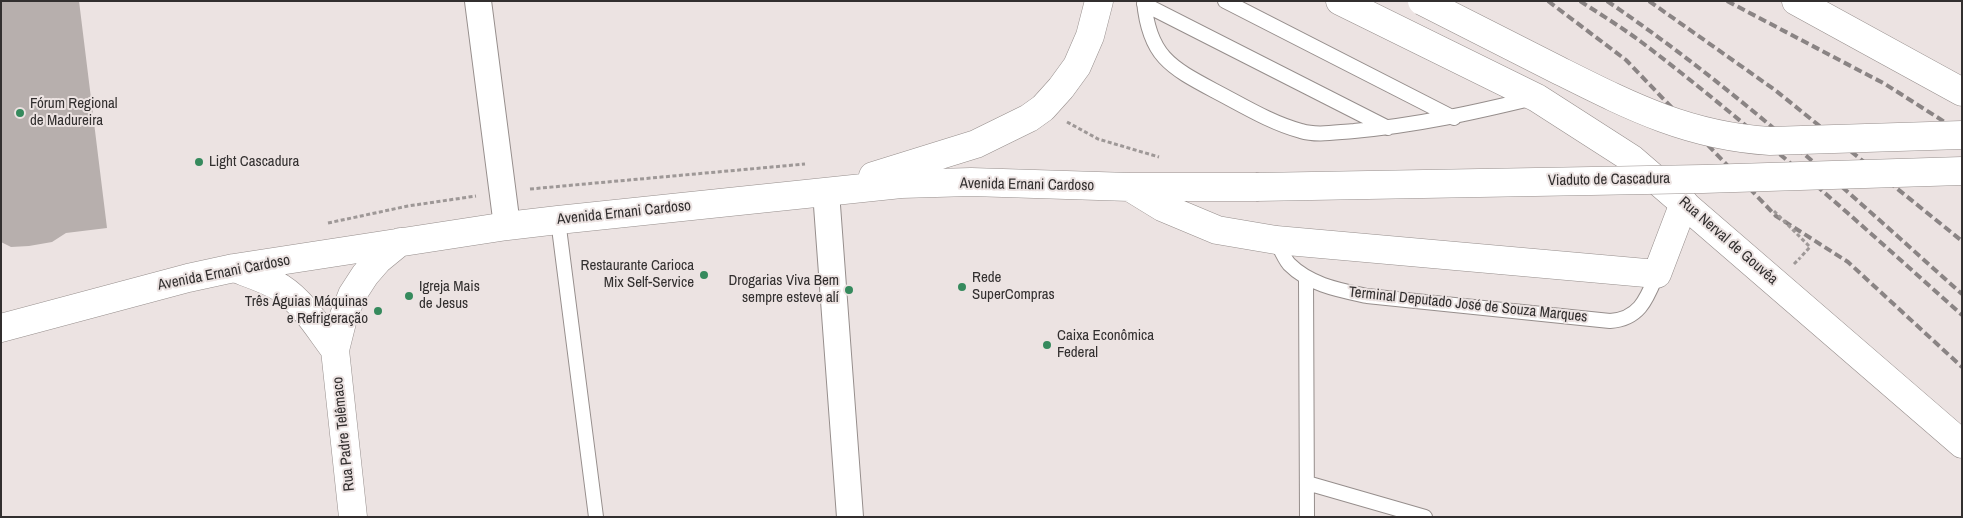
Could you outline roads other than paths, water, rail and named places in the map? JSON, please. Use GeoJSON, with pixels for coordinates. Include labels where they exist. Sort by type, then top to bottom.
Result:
{"type":"FeatureCollection","features":[{"type":"Feature","properties":{"kind":"main road"},"geometry":{"type":"LineString","coordinates":[[826,192],[976,144],[1029,118],[1042,108],[1061,88],[1077,66],[1090,36],[1099,1]]}},
{"type":"Feature","properties":{"kind":"main road","name":"Rua Nerval de Gouvêa"},"geometry":{"type":"LineString","coordinates":[[1340,1],[1537,98],[1632,159],[1962,444]]}},
{"type":"Feature","properties":{"kind":"main road"},"geometry":{"type":"LineString","coordinates":[[1422,1],[1637,109],[1705,132],[1738,139],[1770,141],[1962,136]]}},
{"type":"Feature","properties":{"kind":"main road"},"geometry":{"type":"LineString","coordinates":[[1796,1],[1962,92]]}},
{"type":"Feature","properties":{"kind":"main road","name":"Viaduto de Cascadura"},"geometry":{"type":"LineString","coordinates":[[1256,186],[1732,178],[1962,171]]}},
{"type":"Feature","properties":{"kind":"main road","name":"Avenida Ernani Cardoso"},"geometry":{"type":"LineString","coordinates":[[1,328],[188,278],[234,268],[507,226],[558,220],[900,184],[971,182],[1130,187],[1256,186]]}},
{"type":"Feature","properties":{"kind":"main road"},"geometry":{"type":"LineString","coordinates":[[1130,187],[1162,207],[1217,230],[1276,240],[1657,274],[1684,203]]}},
{"type":"Feature","properties":{"kind":"main road","name":"Rua Padre Telêmaco"},"geometry":{"type":"LineString","coordinates":[[353,517],[335,350],[343,318],[352,295],[378,260],[400,242]]}},
{"type":"Feature","properties":{"kind":"main road"},"geometry":{"type":"LineString","coordinates":[[234,268],[262,278],[281,288],[296,300],[335,350]]}},
{"type":"Feature","properties":{"kind":"street"},"geometry":{"type":"LineString","coordinates":[[478,1],[507,226]]}},
{"type":"Feature","properties":{"kind":"street"},"geometry":{"type":"LineString","coordinates":[[826,192],[850,517]]}},
{"type":"Feature","properties":{"kind":"lane"},"geometry":{"type":"LineString","coordinates":[[1225,1],[1454,118]]}},
{"type":"Feature","properties":{"kind":"lane"},"geometry":{"type":"LineString","coordinates":[[1144,3],[1148,29],[1156,45],[1172,66],[1244,106],[1274,121],[1303,132],[1388,128],[1454,118],[1537,98]]}},
{"type":"Feature","properties":{"kind":"lane"},"geometry":{"type":"LineString","coordinates":[[1144,3],[1388,128]]}},
{"type":"Feature","properties":{"kind":"lane"},"geometry":{"type":"LineString","coordinates":[[558,220],[596,517]]}},
{"type":"Feature","properties":{"kind":"lane","name":"Terminal Deputado José de Souza Marques"},"geometry":{"type":"LineString","coordinates":[[1276,240],[1288,263],[1306,278],[1332,289],[1367,296],[1610,320],[1621,320],[1631,316],[1641,306],[1657,274]]}},
{"type":"Feature","properties":{"kind":"lane"},"geometry":{"type":"LineString","coordinates":[[1306,278],[1307,517]]}},
{"type":"Feature","properties":{"kind":"lane"},"geometry":{"type":"LineString","coordinates":[[1307,483],[1425,517]]}},
{"type":"Feature","properties":{"kind":"railway"},"geometry":{"type":"LineString","coordinates":[[1548,1],[1626,60],[1776,216],[1848,262],[1962,367]]}},
{"type":"Feature","properties":{"kind":"railway"},"geometry":{"type":"LineString","coordinates":[[1580,1],[1640,41],[1723,106],[1962,315]]}},
{"type":"Feature","properties":{"kind":"railway"},"geometry":{"type":"LineString","coordinates":[[1607,1],[1654,34],[1745,105],[1833,179],[1962,294]]}},
{"type":"Feature","properties":{"kind":"railway"},"geometry":{"type":"LineString","coordinates":[[1649,1],[1775,90],[1962,241]]}},
{"type":"Feature","properties":{"kind":"railway"},"geometry":{"type":"LineString","coordinates":[[1727,1],[1885,84],[1962,133]]}},
{"type":"Feature","properties":{"kind":"place","name":"Fórum Regional de Madureira"},"geometry":{"type":"Point","coordinates":[20,113]}},
{"type":"Feature","properties":{"kind":"place","name":"Light Cascadura"},"geometry":{"type":"Point","coordinates":[199,162]}},
{"type":"Feature","properties":{"kind":"place","name":"Restaurante Carioca Mix Self-Service"},"geometry":{"type":"Point","coordinates":[704,275]}},
{"type":"Feature","properties":{"kind":"place","name":"Rede SuperCompras"},"geometry":{"type":"Point","coordinates":[962,287]}},
{"type":"Feature","properties":{"kind":"place","name":"Drogarias Viva Bem sempre esteve alí"},"geometry":{"type":"Point","coordinates":[849,290]}},
{"type":"Feature","properties":{"kind":"place","name":"Igreja Mais de Jesus"},"geometry":{"type":"Point","coordinates":[409,296]}},
{"type":"Feature","properties":{"kind":"place","name":"Três Águias Máquinas e Refrigeração"},"geometry":{"type":"Point","coordinates":[378,311]}},
{"type":"Feature","properties":{"kind":"place","name":"Caixa Econômica Federal"},"geometry":{"type":"Point","coordinates":[1047,345]}}]}
